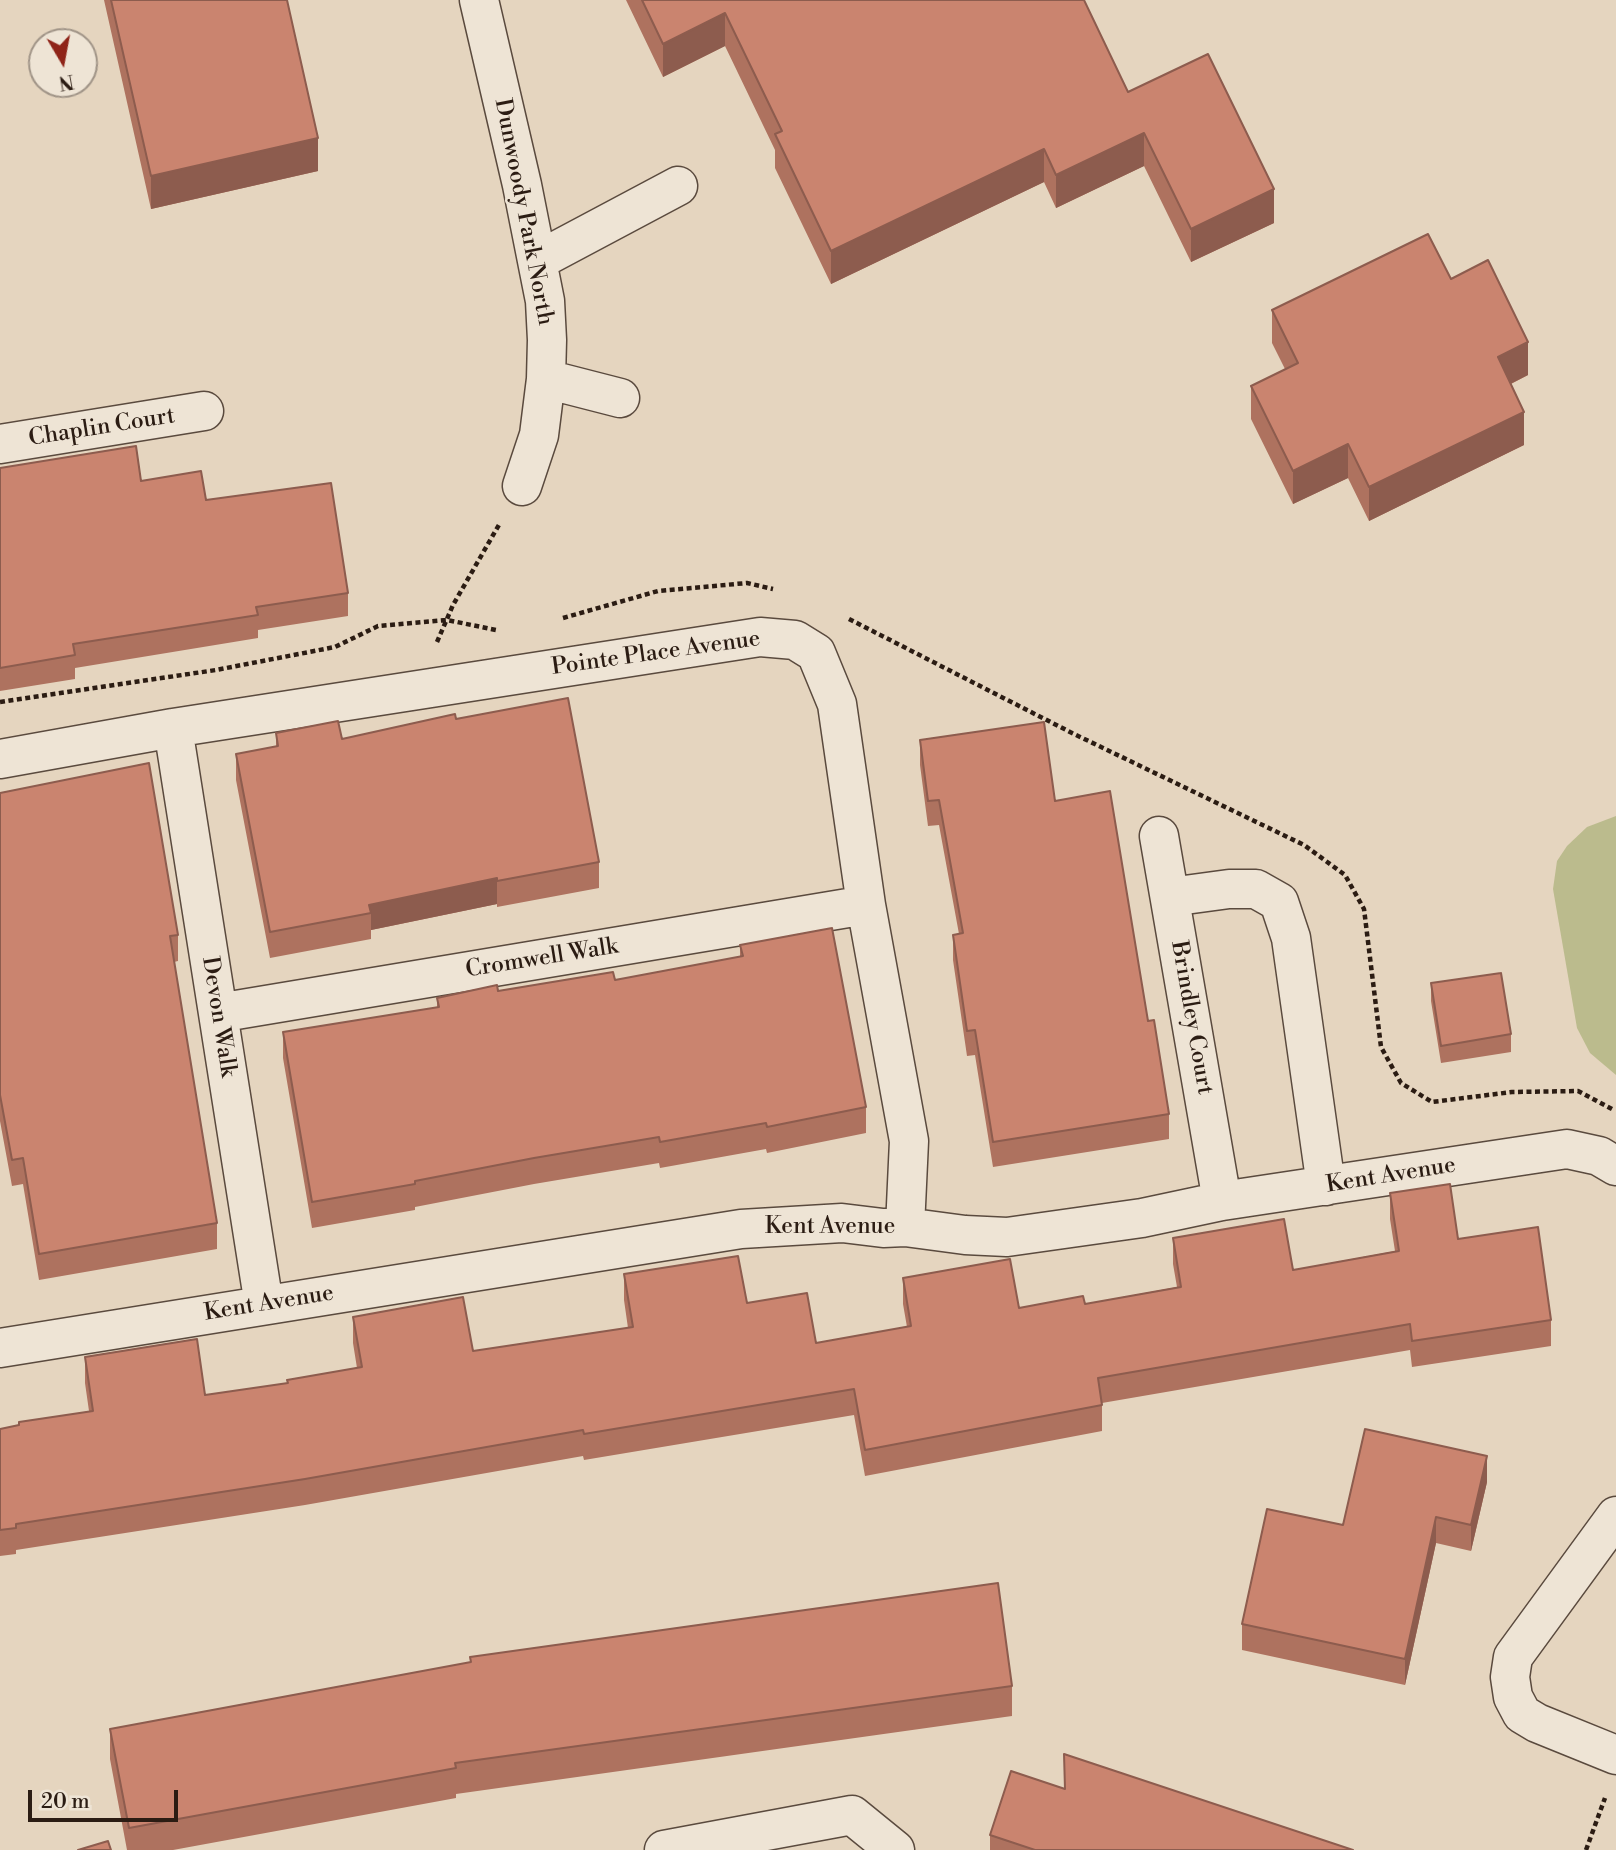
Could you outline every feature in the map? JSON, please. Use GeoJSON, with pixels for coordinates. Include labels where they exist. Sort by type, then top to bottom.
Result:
{"type":"FeatureCollection","features":[{"type":"Feature","properties":{"kind":"street","name":"Dunwoody Park North"},"geometry":{"type":"LineString","coordinates":[[479,0],[522,185],[545,301],[546,379],[539,436],[522,486]]}},
{"type":"Feature","properties":{"kind":"street"},"geometry":{"type":"LineString","coordinates":[[537,261],[678,186]]}},
{"type":"Feature","properties":{"kind":"street"},"geometry":{"type":"LineString","coordinates":[[546,379],[620,398]]}},
{"type":"Feature","properties":{"kind":"street","name":"Chaplin Court"},"geometry":{"type":"LineString","coordinates":[[0,444],[204,411]]}},
{"type":"Feature","properties":{"kind":"street","name":"Pointe Place Avenue"},"geometry":{"type":"LineString","coordinates":[[0,759],[173,728],[760,637],[795,640],[816,653],[837,704],[866,905],[909,1141],[905,1227]]}},
{"type":"Feature","properties":{"kind":"street","name":"Devon Walk"},"geometry":{"type":"LineString","coordinates":[[173,728],[264,1305]]}},
{"type":"Feature","properties":{"kind":"street","name":"Brindley Court"},"geometry":{"type":"LineString","coordinates":[[1159,836],[1222,1201]]}},
{"type":"Feature","properties":{"kind":"street"},"geometry":{"type":"LineString","coordinates":[[1170,897],[1256,888],[1279,902],[1291,938],[1326,1186]]}},
{"type":"Feature","properties":{"kind":"street","name":"Cromwell Walk"},"geometry":{"type":"LineString","coordinates":[[218,1013],[866,905]]}},
{"type":"Feature","properties":{"kind":"street","name":"Kent Avenue"},"geometry":{"type":"LineString","coordinates":[[0,1348],[741,1228],[842,1223],[1007,1237],[1142,1218],[1222,1201],[1567,1149],[1599,1156],[1616,1166]]}},
{"type":"Feature","properties":{"kind":"street"},"geometry":{"type":"LineString","coordinates":[[1616,1516],[1513,1657],[1510,1677],[1513,1698],[1522,1714],[1537,1723],[1616,1755]]}},
{"type":"Feature","properties":{"kind":"street"},"geometry":{"type":"LineString","coordinates":[[664,1850],[852,1815],[895,1850]]}},
{"type":"Feature","properties":{"kind":"path"},"geometry":{"type":"LineString","coordinates":[[415,690],[453,606],[522,486]]}},
{"type":"Feature","properties":{"kind":"path"},"geometry":{"type":"LineString","coordinates":[[1586,1850],[1607,1793]]}},
{"type":"Feature","properties":{"kind":"green space"},"geometry":{"type":"Polygon","coordinates":[[[1616,816],[1616,1075],[1590,1053],[1577,1028],[1553,889],[1557,861],[1567,846],[1587,827],[1616,816]]]}},
{"type":"Feature","properties":{"kind":"building"},"geometry":{"type":"Polygon","coordinates":[[[111,0],[287,0],[318,138],[151,176],[111,0]]]}},
{"type":"Feature","properties":{"kind":"building"},"geometry":{"type":"Polygon","coordinates":[[[642,0],[1084,0],[1128,92],[1208,54],[1274,189],[1191,229],[1144,133],[1056,175],[1044,149],[831,251],[775,134],[782,131],[725,13],[663,44],[642,0]]]}},
{"type":"Feature","properties":{"kind":"building"},"geometry":{"type":"Polygon","coordinates":[[[1428,234],[1451,279],[1488,260],[1528,342],[1498,357],[1524,412],[1369,487],[1348,444],[1293,471],[1251,386],[1298,363],[1272,310],[1428,234]]]}},
{"type":"Feature","properties":{"kind":"building"},"geometry":{"type":"Polygon","coordinates":[[[136,446],[141,481],[201,471],[206,500],[331,483],[348,593],[256,607],[258,615],[73,644],[75,655],[0,668],[0,468],[136,446]]]}},
{"type":"Feature","properties":{"kind":"building"},"geometry":{"type":"Polygon","coordinates":[[[568,698],[599,862],[497,881],[497,878],[369,905],[371,913],[270,932],[236,754],[278,746],[276,733],[338,721],[342,739],[455,714],[456,719],[568,698]]]}},
{"type":"Feature","properties":{"kind":"building"},"geometry":{"type":"Polygon","coordinates":[[[1044,722],[1055,801],[1110,791],[1148,1021],[1154,1020],[1169,1114],[993,1142],[975,1030],[967,1031],[953,935],[963,933],[939,800],[928,801],[920,740],[1044,722]]]}},
{"type":"Feature","properties":{"kind":"building"},"geometry":{"type":"Polygon","coordinates":[[[149,763],[178,935],[170,936],[217,1223],[39,1254],[23,1158],[12,1160],[0,1095],[0,793],[149,763]]]}},
{"type":"Feature","properties":{"kind":"building"},"geometry":{"type":"Polygon","coordinates":[[[832,928],[866,1107],[767,1127],[766,1123],[660,1142],[659,1137],[534,1158],[415,1181],[415,1184],[312,1202],[283,1032],[439,1007],[437,998],[497,985],[498,991],[613,972],[615,980],[743,956],[740,945],[832,928]]]}},
{"type":"Feature","properties":{"kind":"building"},"geometry":{"type":"Polygon","coordinates":[[[1501,973],[1511,1034],[1441,1046],[1431,983],[1501,973]]]}},
{"type":"Feature","properties":{"kind":"building"},"geometry":{"type":"Polygon","coordinates":[[[1450,1184],[1458,1239],[1538,1227],[1551,1320],[1412,1341],[1410,1324],[1098,1378],[1102,1405],[865,1450],[854,1389],[584,1434],[583,1430],[305,1479],[16,1524],[16,1528],[0,1530],[0,1429],[19,1425],[19,1422],[93,1411],[85,1357],[197,1339],[205,1395],[288,1383],[287,1380],[362,1367],[353,1317],[463,1297],[473,1351],[633,1327],[624,1274],[738,1256],[747,1303],[807,1293],[816,1343],[911,1326],[903,1278],[1010,1259],[1019,1308],[1083,1296],[1085,1304],[1181,1287],[1173,1238],[1284,1219],[1293,1270],[1399,1251],[1390,1193],[1450,1184]]]}},
{"type":"Feature","properties":{"kind":"building"},"geometry":{"type":"Polygon","coordinates":[[[1365,1429],[1487,1456],[1471,1525],[1436,1517],[1405,1659],[1242,1624],[1267,1509],[1343,1525],[1365,1429]]]}},
{"type":"Feature","properties":{"kind":"building"},"geometry":{"type":"Polygon","coordinates":[[[998,1583],[1012,1686],[455,1763],[456,1768],[129,1828],[110,1729],[471,1662],[470,1657],[998,1583]]]}},
{"type":"Feature","properties":{"kind":"building"},"geometry":{"type":"Polygon","coordinates":[[[1064,1754],[1353,1850],[1035,1850],[990,1835],[1011,1771],[1065,1789],[1064,1754]]]}},
{"type":"Feature","properties":{"kind":"building"},"geometry":{"type":"Polygon","coordinates":[[[108,1841],[111,1850],[78,1850],[108,1841]]]}}]}
